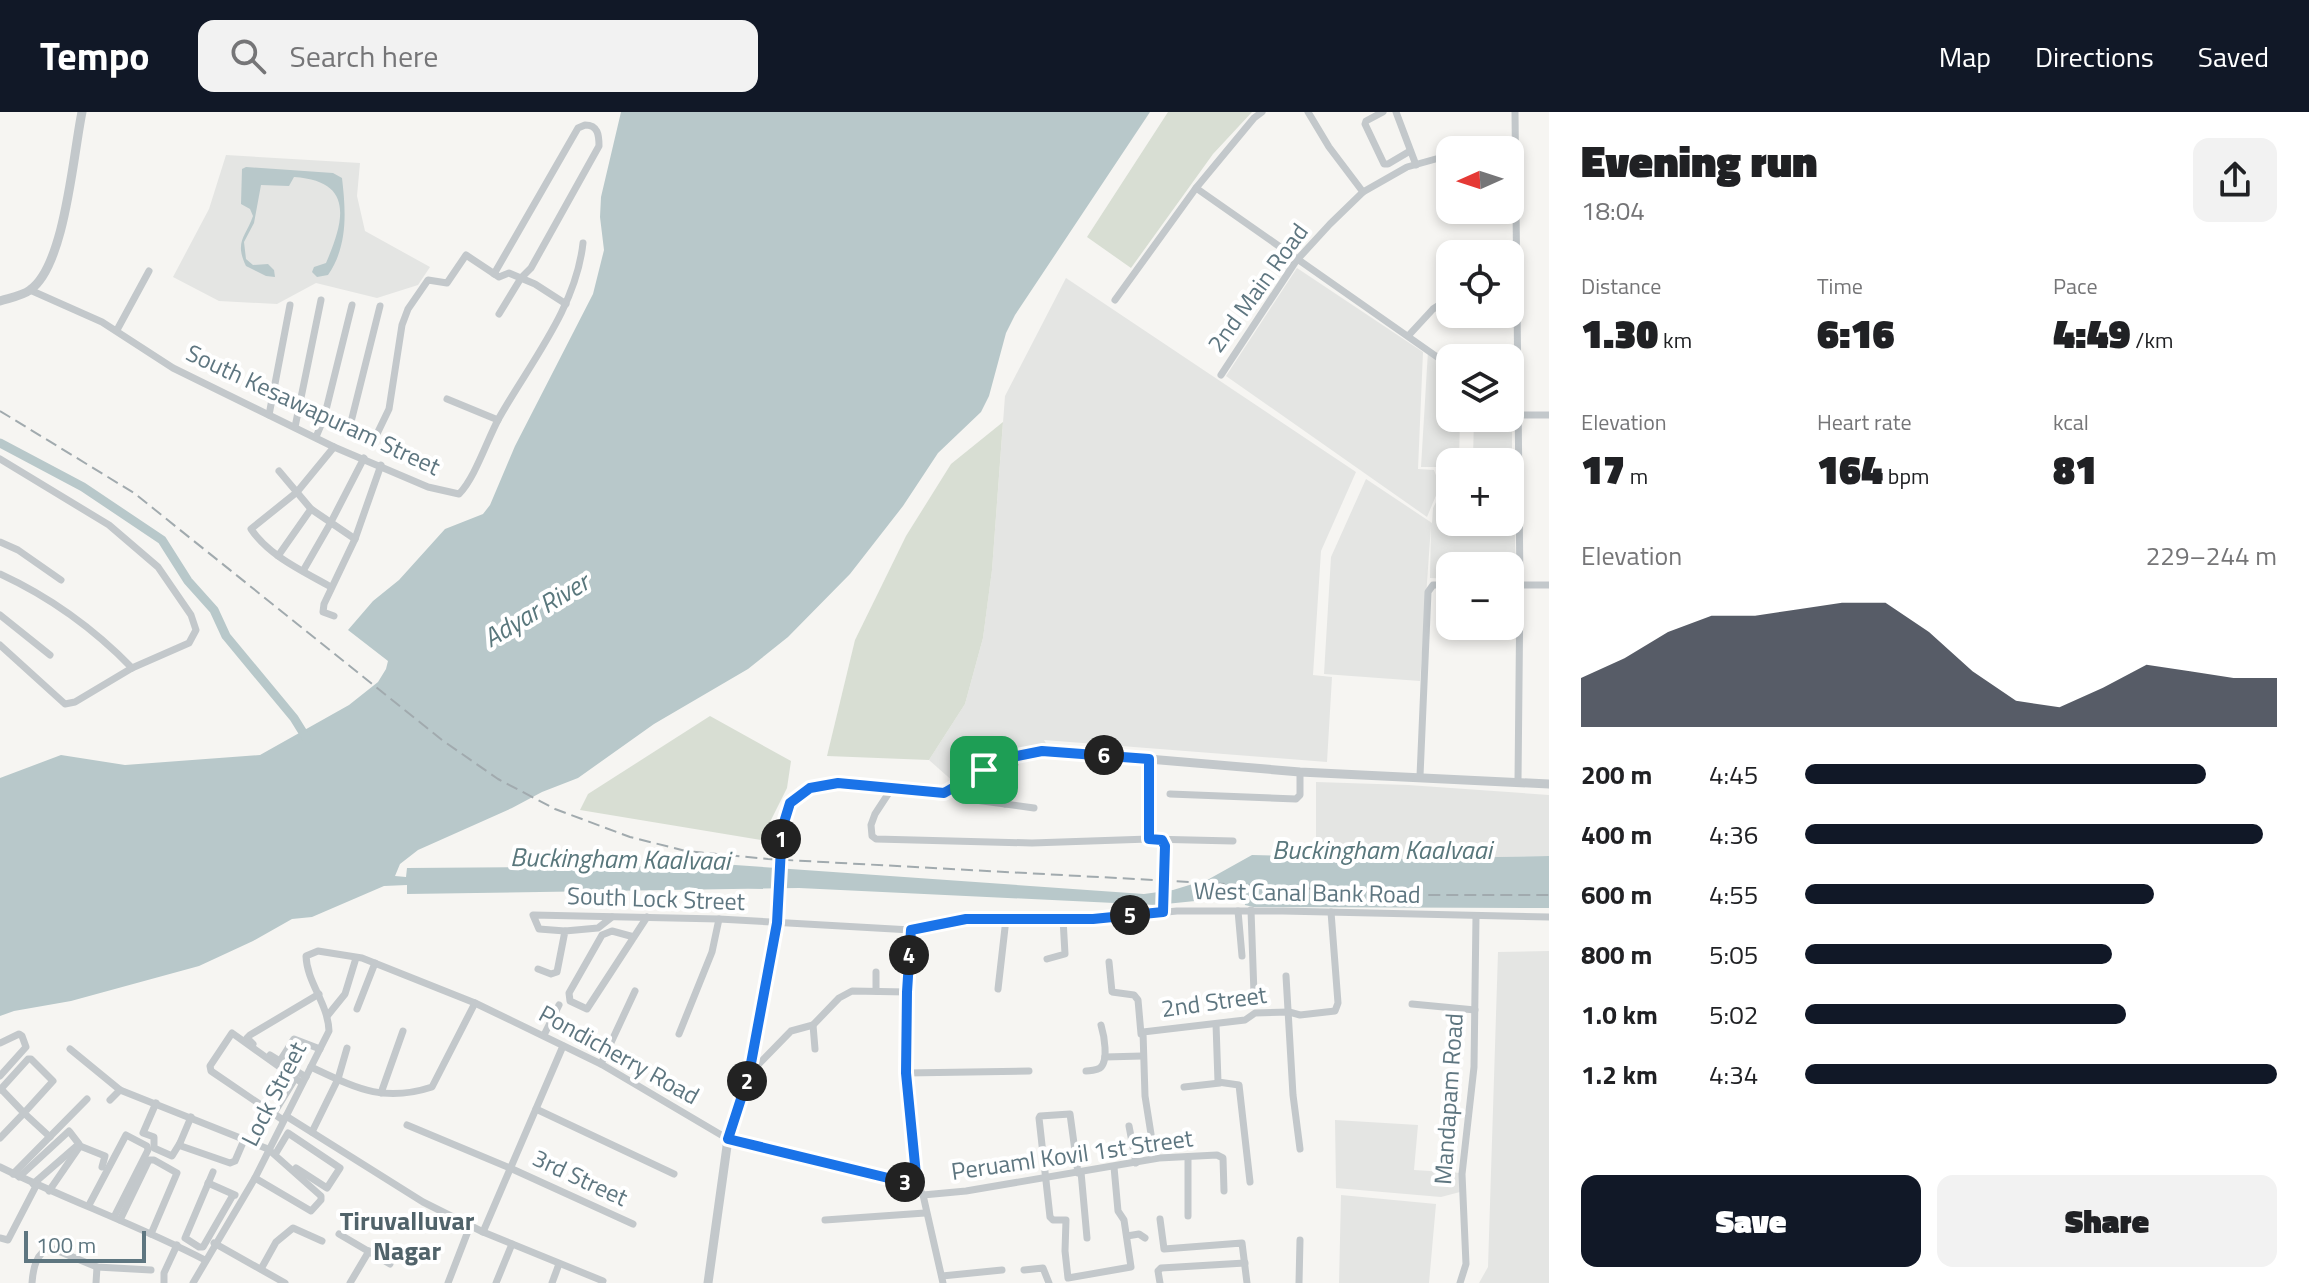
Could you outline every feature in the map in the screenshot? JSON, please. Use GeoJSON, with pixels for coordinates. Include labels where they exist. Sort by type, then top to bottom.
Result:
{"type":"FeatureCollection","features":[{"type":"Feature","properties":{"kind":"street"},"geometry":{"type":"LineString","coordinates":[[0,301],[30,290],[45,271],[58,245],[82,112]]}},
{"type":"Feature","properties":{"kind":"street"},"geometry":{"type":"LineString","coordinates":[[1115,300],[1196,188],[1262,112]]}},
{"type":"Feature","properties":{"kind":"street"},"geometry":{"type":"LineString","coordinates":[[1308,112],[1329,147],[1363,192]]}},
{"type":"Feature","properties":{"kind":"street"},"geometry":{"type":"LineString","coordinates":[[1383,112],[1365,124],[1384,164],[1410,151]]}},
{"type":"Feature","properties":{"kind":"street"},"geometry":{"type":"LineString","coordinates":[[1396,112],[1416,165]]}},
{"type":"Feature","properties":{"kind":"street"},"geometry":{"type":"LineString","coordinates":[[1515,112],[1515,136]]}},
{"type":"Feature","properties":{"kind":"street"},"geometry":{"type":"LineString","coordinates":[[494,274],[578,128],[589,125],[599,134],[599,146],[531,268],[521,278],[499,314]]}},
{"type":"Feature","properties":{"kind":"street","name":"2nd Main Road"},"geometry":{"type":"LineString","coordinates":[[1221,375],[1296,261],[1363,192],[1416,165],[1436,159]]}},
{"type":"Feature","properties":{"kind":"street"},"geometry":{"type":"LineString","coordinates":[[1196,188],[1296,261],[1436,355]]}},
{"type":"Feature","properties":{"kind":"street","name":"South Kesawapuram Street"},"geometry":{"type":"LineString","coordinates":[[30,290],[117,330],[173,368],[334,447],[428,487],[459,494],[566,304],[581,266],[583,243]]}},
{"type":"Feature","properties":{"kind":"street"},"geometry":{"type":"LineString","coordinates":[[324,418],[376,436],[389,409],[402,325],[408,309],[428,280],[447,283],[466,255],[494,274],[502,277],[509,273],[521,278],[566,304]]}},
{"type":"Feature","properties":{"kind":"street"},"geometry":{"type":"LineString","coordinates":[[117,330],[149,271]]}},
{"type":"Feature","properties":{"kind":"street"},"geometry":{"type":"LineString","coordinates":[[295,427],[321,300]]}},
{"type":"Feature","properties":{"kind":"street"},"geometry":{"type":"LineString","coordinates":[[269,415],[290,305]]}},
{"type":"Feature","properties":{"kind":"street"},"geometry":{"type":"LineString","coordinates":[[316,437],[324,418],[352,305]]}},
{"type":"Feature","properties":{"kind":"street"},"geometry":{"type":"LineString","coordinates":[[350,426],[380,306]]}},
{"type":"Feature","properties":{"kind":"street"},"geometry":{"type":"LineString","coordinates":[[1409,335],[1436,307]]}},
{"type":"Feature","properties":{"kind":"street"},"geometry":{"type":"LineString","coordinates":[[447,399],[498,420]]}},
{"type":"Feature","properties":{"kind":"street"},"geometry":{"type":"LineString","coordinates":[[1524,414],[1549,415]]}},
{"type":"Feature","properties":{"kind":"street"},"geometry":{"type":"LineString","coordinates":[[1515,432],[1519,552]]}},
{"type":"Feature","properties":{"kind":"street"},"geometry":{"type":"LineString","coordinates":[[331,587],[278,556],[260,542],[251,529],[297,492],[334,447]]}},
{"type":"Feature","properties":{"kind":"street"},"geometry":{"type":"LineString","coordinates":[[303,571],[364,458]]}},
{"type":"Feature","properties":{"kind":"street"},"geometry":{"type":"LineString","coordinates":[[0,459],[109,525],[158,567],[191,615],[196,630],[189,643],[132,668],[75,702],[65,704],[0,645]]}},
{"type":"Feature","properties":{"kind":"street"},"geometry":{"type":"LineString","coordinates":[[334,616],[325,614],[323,608],[355,539],[381,465]]}},
{"type":"Feature","properties":{"kind":"street"},"geometry":{"type":"LineString","coordinates":[[279,471],[311,509],[355,539]]}},
{"type":"Feature","properties":{"kind":"street"},"geometry":{"type":"LineString","coordinates":[[278,556],[311,509]]}},
{"type":"Feature","properties":{"kind":"street"},"geometry":{"type":"LineString","coordinates":[[0,542],[18,550],[61,580]]}},
{"type":"Feature","properties":{"kind":"street"},"geometry":{"type":"LineString","coordinates":[[0,574],[36,591],[96,633],[132,668]]}},
{"type":"Feature","properties":{"kind":"street"},"geometry":{"type":"LineString","coordinates":[[1420,776],[1428,592],[1436,585]]}},
{"type":"Feature","properties":{"kind":"street"},"geometry":{"type":"LineString","coordinates":[[1524,586],[1549,585]]}},
{"type":"Feature","properties":{"kind":"street"},"geometry":{"type":"LineString","coordinates":[[0,615],[50,655]]}},
{"type":"Feature","properties":{"kind":"street"},"geometry":{"type":"LineString","coordinates":[[1518,781],[1519,640]]}},
{"type":"Feature","properties":{"kind":"street"},"geometry":{"type":"LineString","coordinates":[[708,1283],[728,1139],[749,1074],[777,923],[782,829],[790,803],[810,788],[838,783],[940,793],[1017,756],[1055,751],[1300,772],[1549,784]]}},
{"type":"Feature","properties":{"kind":"street"},"geometry":{"type":"LineString","coordinates":[[1005,804],[1017,756]]}},
{"type":"Feature","properties":{"kind":"street"},"geometry":{"type":"LineString","coordinates":[[1149,759],[1153,839]]}},
{"type":"Feature","properties":{"kind":"street"},"geometry":{"type":"LineString","coordinates":[[1170,794],[1296,799],[1300,792],[1300,772]]}},
{"type":"Feature","properties":{"kind":"street"},"geometry":{"type":"LineString","coordinates":[[892,788],[871,825],[872,836],[876,839],[1032,843],[1153,839],[1233,841]]}},
{"type":"Feature","properties":{"kind":"street"},"geometry":{"type":"LineString","coordinates":[[950,790],[960,798],[1034,808]]}},
{"type":"Feature","properties":{"kind":"street"},"geometry":{"type":"LineString","coordinates":[[1153,839],[1164,843],[1166,849],[1163,909]]}},
{"type":"Feature","properties":{"kind":"street","name":"West Canal Bank Road"},"geometry":{"type":"LineString","coordinates":[[777,923],[911,930],[966,919],[1063,919],[1163,909],[1549,917]]}},
{"type":"Feature","properties":{"kind":"street"},"geometry":{"type":"LineString","coordinates":[[1251,910],[1254,994]]}},
{"type":"Feature","properties":{"kind":"street"},"geometry":{"type":"LineString","coordinates":[[1238,911],[1242,956]]}},
{"type":"Feature","properties":{"kind":"street","name":"2nd Street"},"geometry":{"type":"LineString","coordinates":[[1142,1034],[1249,1019],[1255,1013],[1289,1012],[1300,1015],[1333,1012],[1337,1009],[1331,912]]}},
{"type":"Feature","properties":{"kind":"street","name":"South Lock Street"},"geometry":{"type":"LineString","coordinates":[[565,931],[542,931],[533,915],[777,923]]}},
{"type":"Feature","properties":{"kind":"street","name":"Mandapam Road"},"geometry":{"type":"LineString","coordinates":[[1460,1283],[1466,1264],[1462,1174],[1474,1067],[1476,916]]}},
{"type":"Feature","properties":{"kind":"street"},"geometry":{"type":"LineString","coordinates":[[538,969],[551,974],[557,972],[565,931],[598,928],[612,917]]}},
{"type":"Feature","properties":{"kind":"street"},"geometry":{"type":"LineString","coordinates":[[634,937],[612,931],[602,935],[569,993],[570,1001],[587,1009],[634,937],[647,917]]}},
{"type":"Feature","properties":{"kind":"street"},"geometry":{"type":"LineString","coordinates":[[679,1034],[712,952],[719,919]]}},
{"type":"Feature","properties":{"kind":"street"},"geometry":{"type":"LineString","coordinates":[[998,989],[1006,919]]}},
{"type":"Feature","properties":{"kind":"street"},"geometry":{"type":"LineString","coordinates":[[1047,959],[1065,954],[1063,919]]}},
{"type":"Feature","properties":{"kind":"street"},"geometry":{"type":"LineString","coordinates":[[911,930],[906,1073],[917,1185],[923,1195],[942,1280],[1002,1270]]}},
{"type":"Feature","properties":{"kind":"street","name":"Pondicherry Road"},"geometry":{"type":"LineString","coordinates":[[319,994],[306,966],[306,956],[318,951],[375,963],[533,1030],[545,1032],[563,1046],[601,1064],[728,1139],[917,1185]]}},
{"type":"Feature","properties":{"kind":"street","name":"Lock Street"},"geometry":{"type":"LineString","coordinates":[[193,1283],[237,1196],[255,1178],[301,1079],[311,1067],[329,1031],[328,1015],[345,994],[356,958]]}},
{"type":"Feature","properties":{"kind":"street"},"geometry":{"type":"LineString","coordinates":[[1109,962],[1112,992],[1134,995],[1138,1000],[1151,1134]]}},
{"type":"Feature","properties":{"kind":"street"},"geometry":{"type":"LineString","coordinates":[[357,1009],[375,963]]}},
{"type":"Feature","properties":{"kind":"street"},"geometry":{"type":"LineString","coordinates":[[876,972],[876,991]]}},
{"type":"Feature","properties":{"kind":"street"},"geometry":{"type":"LineString","coordinates":[[1286,976],[1293,1095],[1300,1149]]}},
{"type":"Feature","properties":{"kind":"street"},"geometry":{"type":"LineString","coordinates":[[601,1064],[635,991]]}},
{"type":"Feature","properties":{"kind":"street"},"geometry":{"type":"LineString","coordinates":[[749,1074],[791,1031],[813,1025],[839,998],[852,991],[907,992]]}},
{"type":"Feature","properties":{"kind":"street"},"geometry":{"type":"LineString","coordinates":[[301,1079],[247,1038],[319,994],[328,1015]]}},
{"type":"Feature","properties":{"kind":"street"},"geometry":{"type":"LineString","coordinates":[[311,1067],[357,1088],[381,1093],[401,1095],[432,1087],[475,1003]]}},
{"type":"Feature","properties":{"kind":"street"},"geometry":{"type":"LineString","coordinates":[[1412,1004],[1475,1010]]}},
{"type":"Feature","properties":{"kind":"street"},"geometry":{"type":"LineString","coordinates":[[545,1032],[559,1005]]}},
{"type":"Feature","properties":{"kind":"street"},"geometry":{"type":"LineString","coordinates":[[1216,1024],[1220,1083]]}},
{"type":"Feature","properties":{"kind":"street"},"geometry":{"type":"LineString","coordinates":[[813,1025],[815,1049]]}},
{"type":"Feature","properties":{"kind":"street"},"geometry":{"type":"LineString","coordinates":[[1086,1071],[1099,1069],[1105,1057],[1101,1025]]}},
{"type":"Feature","properties":{"kind":"street"},"geometry":{"type":"LineString","coordinates":[[381,1093],[403,1031]]}},
{"type":"Feature","properties":{"kind":"street"},"geometry":{"type":"LineString","coordinates":[[0,1043],[19,1034],[26,1047],[0,1076]]}},
{"type":"Feature","properties":{"kind":"street"},"geometry":{"type":"LineString","coordinates":[[301,1079],[233,1034],[210,1066],[211,1071],[274,1113],[312,1132],[423,1202],[483,1232],[603,1281]]}},
{"type":"Feature","properties":{"kind":"street"},"geometry":{"type":"LineString","coordinates":[[280,1061],[294,1039],[320,1049]]}},
{"type":"Feature","properties":{"kind":"street"},"geometry":{"type":"LineString","coordinates":[[483,1232],[563,1046]]}},
{"type":"Feature","properties":{"kind":"street"},"geometry":{"type":"LineString","coordinates":[[312,1132],[338,1079],[347,1048]]}},
{"type":"Feature","properties":{"kind":"street"},"geometry":{"type":"LineString","coordinates":[[70,1049],[120,1090],[268,1149],[323,1187],[330,1185],[339,1165],[288,1133],[284,1119]]}},
{"type":"Feature","properties":{"kind":"street"},"geometry":{"type":"LineString","coordinates":[[1105,1057],[1142,1056]]}},
{"type":"Feature","properties":{"kind":"street"},"geometry":{"type":"LineString","coordinates":[[0,1138],[24,1113],[53,1080],[29,1058],[0,1089],[24,1113],[50,1137]]}},
{"type":"Feature","properties":{"kind":"street"},"geometry":{"type":"LineString","coordinates":[[906,1073],[1029,1071]]}},
{"type":"Feature","properties":{"kind":"street"},"geometry":{"type":"LineString","coordinates":[[274,1113],[301,1079]]}},
{"type":"Feature","properties":{"kind":"street"},"geometry":{"type":"LineString","coordinates":[[1184,1087],[1220,1083],[1239,1085],[1250,1182]]}},
{"type":"Feature","properties":{"kind":"street"},"geometry":{"type":"LineString","coordinates":[[110,1100],[120,1090]]}},
{"type":"Feature","properties":{"kind":"street"},"geometry":{"type":"LineString","coordinates":[[16,1175],[87,1099]]}},
{"type":"Feature","properties":{"kind":"street"},"geometry":{"type":"LineString","coordinates":[[156,1103],[143,1133],[154,1137],[154,1148],[172,1156],[191,1117]]}},
{"type":"Feature","properties":{"kind":"street"},"geometry":{"type":"LineString","coordinates":[[536,1109],[674,1174]]}},
{"type":"Feature","properties":{"kind":"street"},"geometry":{"type":"LineString","coordinates":[[1087,1238],[1070,1114],[1040,1116],[1051,1218],[1066,1220],[1067,1277],[1131,1267],[1124,1217],[1118,1211],[1114,1167]]}},
{"type":"Feature","properties":{"kind":"street","name":"3rd Street"},"geometry":{"type":"LineString","coordinates":[[407,1125],[633,1224]]}},
{"type":"Feature","properties":{"kind":"street"},"geometry":{"type":"LineString","coordinates":[[1129,1126],[1136,1163]]}},
{"type":"Feature","properties":{"kind":"street"},"geometry":{"type":"LineString","coordinates":[[0,1238],[8,1240],[34,1185],[79,1144],[69,1131],[16,1175]]}},
{"type":"Feature","properties":{"kind":"street"},"geometry":{"type":"LineString","coordinates":[[276,1153],[288,1133]]}},
{"type":"Feature","properties":{"kind":"street"},"geometry":{"type":"LineString","coordinates":[[87,1205],[126,1135],[147,1146],[148,1150],[117,1218]]}},
{"type":"Feature","properties":{"kind":"street"},"geometry":{"type":"LineString","coordinates":[[180,1143],[181,1146],[230,1163],[235,1161],[244,1140]]}},
{"type":"Feature","properties":{"kind":"street"},"geometry":{"type":"LineString","coordinates":[[49,1191],[80,1146],[85,1146],[106,1159],[87,1205]]}},
{"type":"Feature","properties":{"kind":"street"},"geometry":{"type":"LineString","coordinates":[[255,1178],[311,1211],[321,1200],[321,1196],[268,1149]]}},
{"type":"Feature","properties":{"kind":"street","name":"Peruaml Kovil 1st Street"},"geometry":{"type":"LineString","coordinates":[[923,1195],[966,1191],[1136,1163],[1217,1155],[1223,1161],[1224,1191]]}},
{"type":"Feature","properties":{"kind":"street"},"geometry":{"type":"LineString","coordinates":[[1188,1157],[1188,1216]]}},
{"type":"Feature","properties":{"kind":"street"},"geometry":{"type":"LineString","coordinates":[[117,1218],[149,1160],[154,1160],[177,1173],[151,1234]]}},
{"type":"Feature","properties":{"kind":"street"},"geometry":{"type":"LineString","coordinates":[[0,1167],[205,1260]]}},
{"type":"Feature","properties":{"kind":"street"},"geometry":{"type":"LineString","coordinates":[[208,1183],[237,1196],[203,1247],[199,1247],[185,1238],[208,1183],[213,1172]]}},
{"type":"Feature","properties":{"kind":"street"},"geometry":{"type":"LineString","coordinates":[[825,1220],[925,1213]]}},
{"type":"Feature","properties":{"kind":"street"},"geometry":{"type":"LineString","coordinates":[[1160,1219],[1164,1249],[1241,1243],[1247,1283]]}},
{"type":"Feature","properties":{"kind":"street"},"geometry":{"type":"LineString","coordinates":[[448,1283],[470,1226]]}},
{"type":"Feature","properties":{"kind":"street"},"geometry":{"type":"LineString","coordinates":[[261,1269],[276,1242],[290,1230],[298,1229],[322,1241]]}},
{"type":"Feature","properties":{"kind":"street"},"geometry":{"type":"LineString","coordinates":[[339,1234],[390,1264]]}},
{"type":"Feature","properties":{"kind":"street"},"geometry":{"type":"LineString","coordinates":[[1127,1236],[1139,1234],[1145,1238]]}},
{"type":"Feature","properties":{"kind":"street"},"geometry":{"type":"LineString","coordinates":[[1299,1283],[1300,1240]]}},
{"type":"Feature","properties":{"kind":"street"},"geometry":{"type":"LineString","coordinates":[[214,1243],[282,1282]]}},
{"type":"Feature","properties":{"kind":"street"},"geometry":{"type":"LineString","coordinates":[[496,1283],[512,1244]]}},
{"type":"Feature","properties":{"kind":"street"},"geometry":{"type":"LineString","coordinates":[[164,1283],[164,1273],[177,1245]]}},
{"type":"Feature","properties":{"kind":"street"},"geometry":{"type":"LineString","coordinates":[[32,1283],[35,1263],[46,1249],[51,1248],[97,1267],[151,1270]]}},
{"type":"Feature","properties":{"kind":"street"},"geometry":{"type":"LineString","coordinates":[[350,1283],[369,1251]]}},
{"type":"Feature","properties":{"kind":"street"},"geometry":{"type":"LineString","coordinates":[[1160,1283],[1160,1268],[1245,1263]]}},
{"type":"Feature","properties":{"kind":"street"},"geometry":{"type":"LineString","coordinates":[[552,1283],[559,1264]]}},
{"type":"Feature","properties":{"kind":"street"},"geometry":{"type":"LineString","coordinates":[[96,1283],[97,1267]]}},
{"type":"Feature","properties":{"kind":"street"},"geometry":{"type":"LineString","coordinates":[[1024,1270],[1043,1268],[1049,1283]]}},
{"type":"Feature","properties":{"kind":"shaded area"},"geometry":{"type":"Polygon","coordinates":[[[1168,112],[1252,112],[1213,154],[1131,268],[1087,237],[1168,112]]]}},
{"type":"Feature","properties":{"kind":"shaded area"},"geometry":{"type":"Polygon","coordinates":[[[226,155],[360,163],[357,196],[365,231],[430,267],[418,285],[377,298],[316,283],[277,304],[219,301],[173,277],[209,209],[226,155]]]}},
{"type":"Feature","properties":{"kind":"shaded area"},"geometry":{"type":"Polygon","coordinates":[[[1297,268],[1423,352],[1418,469],[1434,470],[1436,475],[1436,496],[1427,517],[1226,376],[1297,268]]]}},
{"type":"Feature","properties":{"kind":"shaded area"},"geometry":{"type":"Polygon","coordinates":[[[1066,278],[1356,472],[1321,551],[1313,675],[1332,677],[1327,762],[1044,740],[1048,747],[1007,757],[1004,752],[956,784],[929,760],[965,704],[983,638],[992,570],[1005,396],[1066,278]]]}},
{"type":"Feature","properties":{"kind":"shaded area"},"geometry":{"type":"Polygon","coordinates":[[[1428,351],[1436,357],[1436,432],[1460,432],[1459,448],[1436,448],[1436,467],[1421,467],[1428,351]]]}},
{"type":"Feature","properties":{"kind":"shaded area"},"geometry":{"type":"Polygon","coordinates":[[[1003,422],[992,570],[983,638],[965,704],[929,760],[827,756],[855,640],[906,536],[951,464],[1003,422]]]}},
{"type":"Feature","properties":{"kind":"shaded area"},"geometry":{"type":"Polygon","coordinates":[[[1474,432],[1512,432],[1512,448],[1473,448],[1474,432]]]}},
{"type":"Feature","properties":{"kind":"shaded area"},"geometry":{"type":"Polygon","coordinates":[[[1366,479],[1432,523],[1436,502],[1436,536],[1515,536],[1515,552],[1436,552],[1436,578],[1430,578],[1431,526],[1420,681],[1324,674],[1331,557],[1366,479]]]}},
{"type":"Feature","properties":{"kind":"shaded area"},"geometry":{"type":"Polygon","coordinates":[[[710,716],[791,761],[787,788],[761,840],[580,810],[588,794],[710,716]]]}},
{"type":"Feature","properties":{"kind":"shaded area"},"geometry":{"type":"Polygon","coordinates":[[[1316,782],[1549,795],[1549,856],[1384,859],[1316,856],[1316,782]]]}},
{"type":"Feature","properties":{"kind":"shaded area"},"geometry":{"type":"Polygon","coordinates":[[[1549,951],[1549,1283],[1479,1283],[1488,1267],[1498,952],[1549,951]]]}},
{"type":"Feature","properties":{"kind":"shaded area"},"geometry":{"type":"Polygon","coordinates":[[[1335,1120],[1418,1125],[1414,1170],[1461,1173],[1460,1192],[1441,1197],[1336,1188],[1335,1120]]]}},
{"type":"Feature","properties":{"kind":"shaded area"},"geometry":{"type":"Polygon","coordinates":[[[1341,1195],[1436,1204],[1429,1283],[1339,1283],[1341,1195]]]}},
{"type":"Feature","properties":{"kind":"water","name":"Adyar River"},"geometry":{"type":"Polygon","coordinates":[[[621,112],[1150,112],[1015,315],[1006,333],[989,396],[981,412],[938,453],[903,506],[850,574],[788,637],[748,669],[654,724],[578,778],[418,850],[400,864],[395,876],[406,877],[407,868],[698,866],[706,863],[1144,894],[1173,890],[1209,879],[1252,855],[1384,859],[1549,856],[1549,908],[1253,907],[1245,905],[1244,896],[1156,905],[799,888],[407,894],[407,885],[384,886],[312,917],[292,919],[199,966],[71,1001],[0,1016],[0,778],[61,755],[125,765],[260,755],[349,705],[378,682],[388,661],[348,630],[445,529],[483,514],[490,505],[515,446],[593,294],[604,250],[601,197],[621,112]]]}},
{"type":"Feature","properties":{"kind":"water"},"geometry":{"type":"Polygon","coordinates":[[[242,169],[333,173],[342,178],[345,216],[342,241],[328,275],[317,277],[312,272],[314,267],[326,263],[337,232],[340,206],[336,195],[327,186],[294,177],[289,186],[261,185],[254,223],[244,242],[246,259],[253,265],[268,264],[274,270],[275,277],[246,266],[241,245],[253,216],[250,209],[241,204],[242,169]]]}},
{"type":"Feature","properties":{"kind":"waterway","name":"Buckingham Kaalvaai"},"geometry":{"type":"LineString","coordinates":[[0,443],[83,487],[162,540],[188,581],[214,610],[226,636],[294,718],[307,739]]}},
{"type":"Feature","properties":{"kind":"railway"},"geometry":{"type":"LineString","coordinates":[[0,411],[134,493],[442,740],[498,779],[555,809],[630,837],[686,851],[768,859],[1428,895],[1549,895]]}},
{"type":"Feature","properties":{"kind":"district","name":"Tiruvalluvar Nagar"},"geometry":{"type":"Point","coordinates":[407,1236]}},
{"type":"Feature","properties":{"kind":"route"},"geometry":{"type":"LineString","coordinates":[[1042,751],[1149,759],[1149,839],[1162,840],[1165,846],[1163,912],[1093,919],[966,919],[911,930],[906,1073],[917,1185],[728,1139],[749,1074],[777,923],[782,829],[790,803],[810,788],[838,783],[944,793],[984,770],[1017,756],[1042,751]]}}]}
